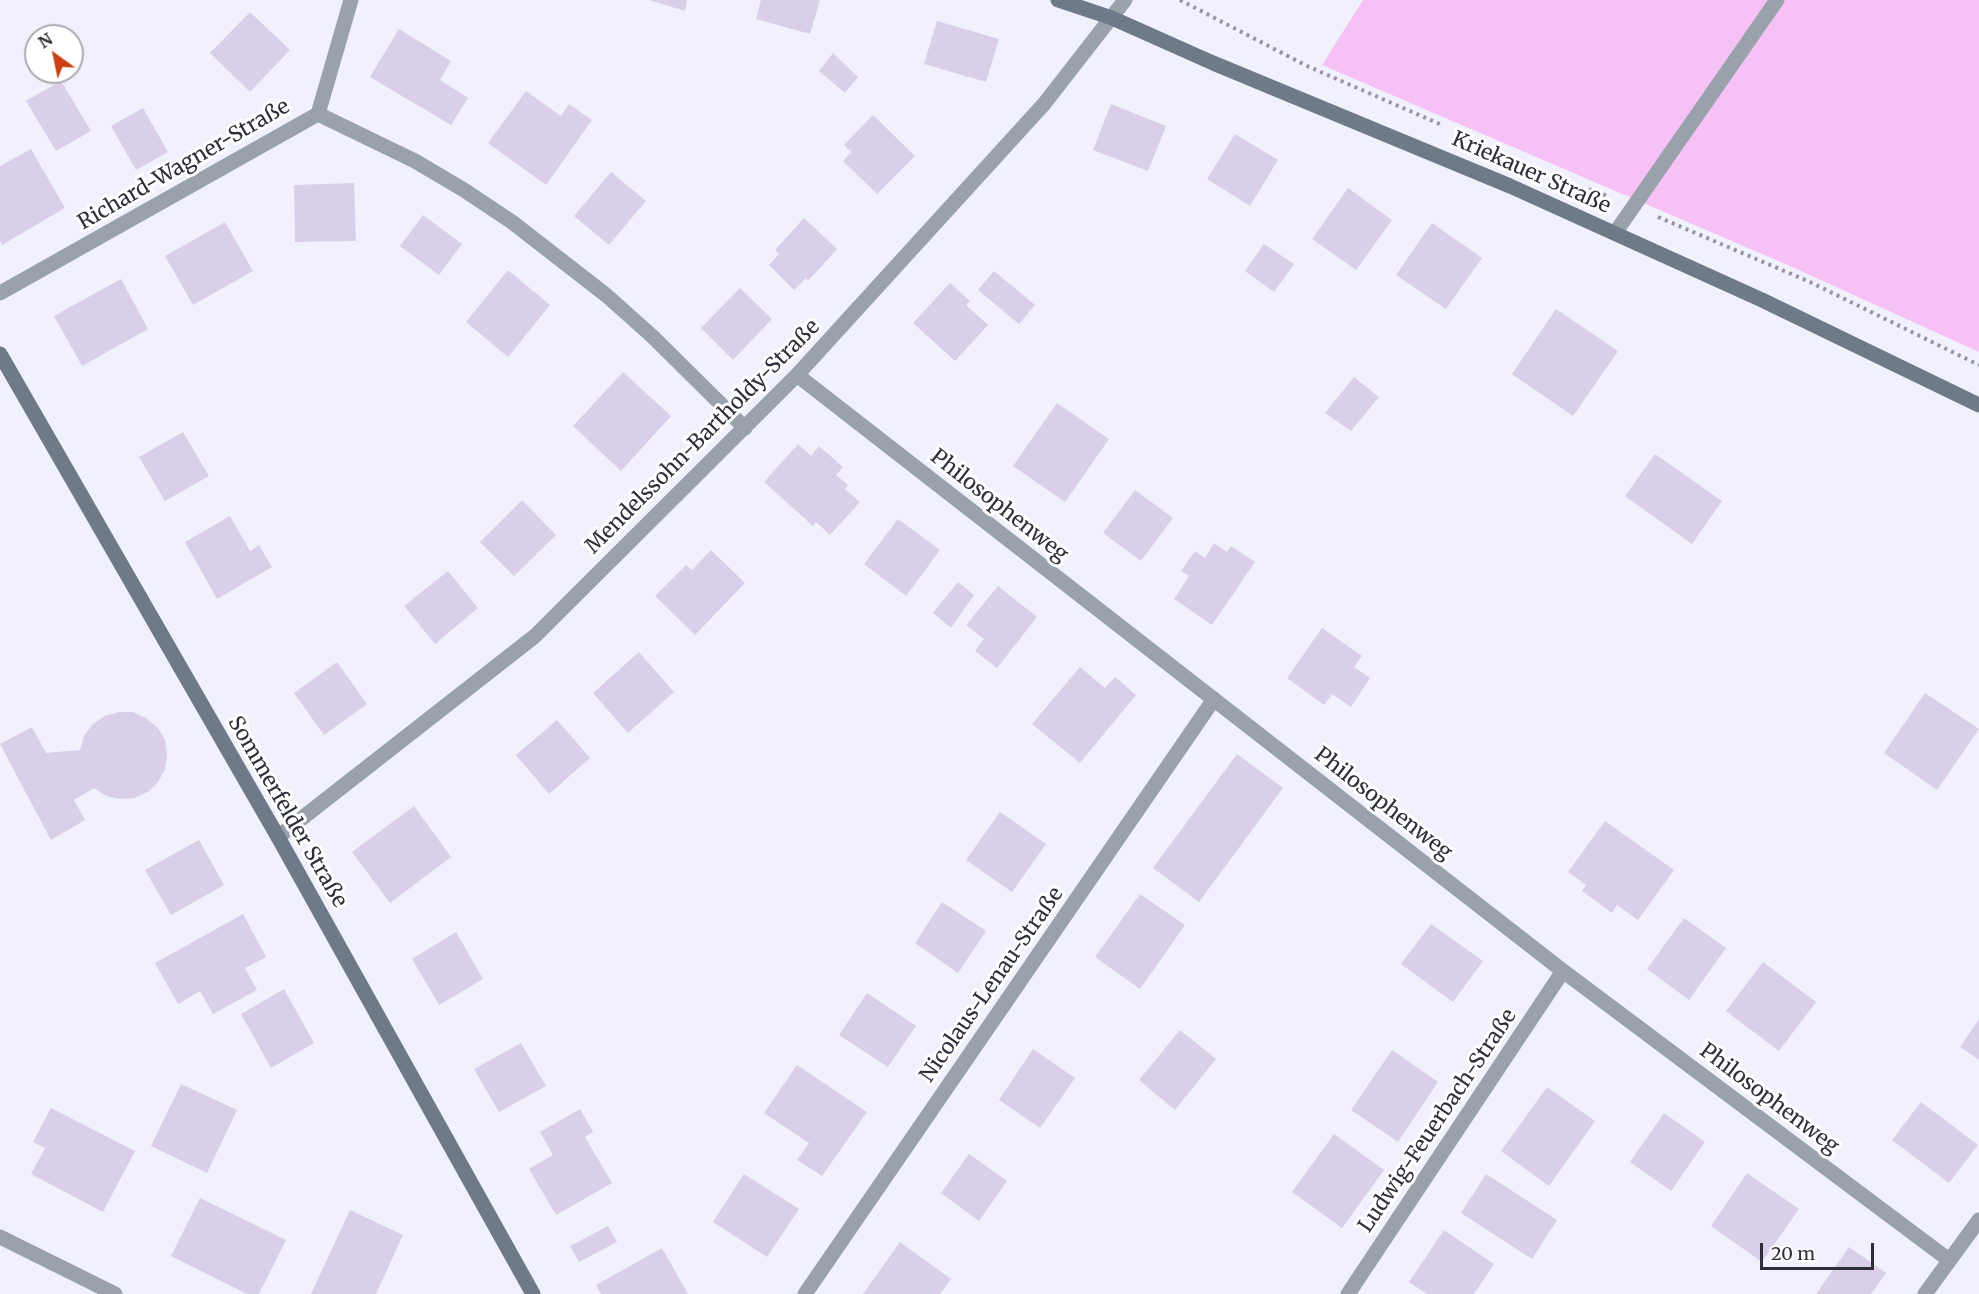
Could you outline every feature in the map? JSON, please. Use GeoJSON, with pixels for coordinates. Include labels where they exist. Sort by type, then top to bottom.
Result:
{"type":"FeatureCollection","features":[{"type":"Feature","properties":{"kind":"main road","name":"Kriekauer Straße"},"geometry":{"type":"LineString","coordinates":[[1058,0],[1112,18],[1213,63],[1510,186],[1762,300],[1979,405]]}},
{"type":"Feature","properties":{"kind":"main road","name":"Sommerfelder Straße"},"geometry":{"type":"LineString","coordinates":[[0,354],[278,837],[533,1294]]}},
{"type":"Feature","properties":{"kind":"street","name":"Richard-Wagner-Straße"},"geometry":{"type":"LineString","coordinates":[[0,293],[318,114],[351,0]]}},
{"type":"Feature","properties":{"kind":"street","name":"Mendelssohn-Bartholdy-Straße"},"geometry":{"type":"LineString","coordinates":[[278,837],[535,636],[797,375],[1044,104],[1125,0]]}},
{"type":"Feature","properties":{"kind":"street"},"geometry":{"type":"LineString","coordinates":[[1615,233],[1777,0]]}},
{"type":"Feature","properties":{"kind":"street"},"geometry":{"type":"LineString","coordinates":[[318,114],[415,161],[464,190],[560,257],[652,336],[745,428]]}},
{"type":"Feature","properties":{"kind":"street","name":"Philosophenweg"},"geometry":{"type":"LineString","coordinates":[[797,375],[1563,971],[1949,1260]]}},
{"type":"Feature","properties":{"kind":"street","name":"Nicolaus-Lenau-Straße"},"geometry":{"type":"LineString","coordinates":[[805,1294],[1214,699]]}},
{"type":"Feature","properties":{"kind":"street","name":"Ludwig-Feuerbach-Straße"},"geometry":{"type":"LineString","coordinates":[[1348,1294],[1563,971]]}},
{"type":"Feature","properties":{"kind":"street"},"geometry":{"type":"LineString","coordinates":[[1925,1294],[1979,1220]]}},
{"type":"Feature","properties":{"kind":"street"},"geometry":{"type":"LineString","coordinates":[[0,1237],[115,1294]]}},
{"type":"Feature","properties":{"kind":"path"},"geometry":{"type":"LineString","coordinates":[[1180,0],[1307,66],[1450,129]]}},
{"type":"Feature","properties":{"kind":"path"},"geometry":{"type":"LineString","coordinates":[[1581,186],[1810,282],[1979,365]]}},
{"type":"Feature","properties":{"kind":"shaded area"},"geometry":{"type":"Polygon","coordinates":[[[1363,0],[1979,0],[1979,352],[1790,266],[1322,65],[1363,0]]]}},
{"type":"Feature","properties":{"kind":"building"},"geometry":{"type":"Polygon","coordinates":[[[649,0],[687,0],[685,11],[649,0]]]}},
{"type":"Feature","properties":{"kind":"building"},"geometry":{"type":"Polygon","coordinates":[[[761,0],[820,0],[810,34],[756,19],[761,0]]]}},
{"type":"Feature","properties":{"kind":"building"},"geometry":{"type":"Polygon","coordinates":[[[250,12],[290,50],[250,92],[210,53],[250,12]]]}},
{"type":"Feature","properties":{"kind":"building"},"geometry":{"type":"Polygon","coordinates":[[[937,21],[999,39],[986,82],[924,64],[937,21]]]}},
{"type":"Feature","properties":{"kind":"building"},"geometry":{"type":"Polygon","coordinates":[[[399,29],[451,61],[440,80],[468,98],[451,125],[370,77],[399,29]]]}},
{"type":"Feature","properties":{"kind":"building"},"geometry":{"type":"Polygon","coordinates":[[[833,53],[858,77],[845,93],[819,71],[833,53]]]}},
{"type":"Feature","properties":{"kind":"building"},"geometry":{"type":"Polygon","coordinates":[[[56,84],[63,84],[91,131],[56,151],[26,101],[56,84]]]}},
{"type":"Feature","properties":{"kind":"building"},"geometry":{"type":"Polygon","coordinates":[[[526,91],[561,116],[569,104],[592,120],[546,185],[488,143],[526,91]]]}},
{"type":"Feature","properties":{"kind":"building"},"geometry":{"type":"Polygon","coordinates":[[[1111,104],[1166,126],[1148,171],[1093,150],[1111,104]]]}},
{"type":"Feature","properties":{"kind":"building"},"geometry":{"type":"Polygon","coordinates":[[[143,108],[168,152],[136,170],[111,126],[143,108]]]}},
{"type":"Feature","properties":{"kind":"building"},"geometry":{"type":"Polygon","coordinates":[[[873,115],[915,156],[877,194],[843,161],[851,152],[844,145],[873,115]]]}},
{"type":"Feature","properties":{"kind":"building"},"geometry":{"type":"Polygon","coordinates":[[[1235,134],[1278,160],[1250,206],[1207,179],[1235,134]]]}},
{"type":"Feature","properties":{"kind":"building"},"geometry":{"type":"Polygon","coordinates":[[[31,149],[65,208],[2,245],[0,241],[0,166],[31,149]]]}},
{"type":"Feature","properties":{"kind":"building"},"geometry":{"type":"Polygon","coordinates":[[[611,172],[646,201],[609,245],[574,216],[611,172]]]}},
{"type":"Feature","properties":{"kind":"building"},"geometry":{"type":"Polygon","coordinates":[[[354,183],[356,241],[295,242],[294,185],[354,183]]]}},
{"type":"Feature","properties":{"kind":"building"},"geometry":{"type":"Polygon","coordinates":[[[1348,188],[1392,220],[1356,270],[1312,239],[1348,188]]]}},
{"type":"Feature","properties":{"kind":"building"},"geometry":{"type":"Polygon","coordinates":[[[423,215],[462,244],[439,275],[400,246],[423,215]]]}},
{"type":"Feature","properties":{"kind":"building"},"geometry":{"type":"Polygon","coordinates":[[[804,218],[837,249],[808,281],[806,278],[794,290],[769,265],[779,254],[775,250],[804,218]]]}},
{"type":"Feature","properties":{"kind":"building"},"geometry":{"type":"Polygon","coordinates":[[[225,222],[253,271],[193,305],[165,256],[225,222]]]}},
{"type":"Feature","properties":{"kind":"building"},"geometry":{"type":"Polygon","coordinates":[[[1432,223],[1482,258],[1446,309],[1396,275],[1432,223]]]}},
{"type":"Feature","properties":{"kind":"building"},"geometry":{"type":"Polygon","coordinates":[[[1264,244],[1294,264],[1274,292],[1245,271],[1264,244]]]}},
{"type":"Feature","properties":{"kind":"building"},"geometry":{"type":"Polygon","coordinates":[[[508,270],[550,305],[508,357],[466,322],[508,270]]]}},
{"type":"Feature","properties":{"kind":"building"},"geometry":{"type":"Polygon","coordinates":[[[994,271],[1035,305],[1019,324],[978,290],[994,271]]]}},
{"type":"Feature","properties":{"kind":"building"},"geometry":{"type":"Polygon","coordinates":[[[121,279],[148,329],[82,366],[54,316],[121,279]]]}},
{"type":"Feature","properties":{"kind":"building"},"geometry":{"type":"Polygon","coordinates":[[[950,283],[970,301],[966,305],[988,325],[955,361],[913,323],[950,283]]]}},
{"type":"Feature","properties":{"kind":"building"},"geometry":{"type":"Polygon","coordinates":[[[740,288],[772,319],[733,360],[701,328],[740,288]]]}},
{"type":"Feature","properties":{"kind":"building"},"geometry":{"type":"Polygon","coordinates":[[[1556,309],[1618,351],[1573,416],[1512,374],[1556,309]]]}},
{"type":"Feature","properties":{"kind":"building"},"geometry":{"type":"Polygon","coordinates":[[[623,372],[671,416],[621,471],[573,426],[623,372]]]}},
{"type":"Feature","properties":{"kind":"building"},"geometry":{"type":"Polygon","coordinates":[[[1354,377],[1379,397],[1351,431],[1325,413],[1354,377]]]}},
{"type":"Feature","properties":{"kind":"building"},"geometry":{"type":"Polygon","coordinates":[[[1057,403],[1109,439],[1065,502],[1013,466],[1057,403]]]}},
{"type":"Feature","properties":{"kind":"building"},"geometry":{"type":"Polygon","coordinates":[[[183,432],[209,476],[165,501],[139,457],[183,432]]]}},
{"type":"Feature","properties":{"kind":"building"},"geometry":{"type":"Polygon","coordinates":[[[798,444],[811,456],[819,446],[843,467],[836,475],[848,485],[845,489],[860,502],[830,535],[816,522],[813,526],[764,482],[798,444]]]}},
{"type":"Feature","properties":{"kind":"building"},"geometry":{"type":"Polygon","coordinates":[[[1655,454],[1722,501],[1692,544],[1625,496],[1655,454]]]}},
{"type":"Feature","properties":{"kind":"building"},"geometry":{"type":"Polygon","coordinates":[[[1135,490],[1173,518],[1141,561],[1103,533],[1135,490]]]}},
{"type":"Feature","properties":{"kind":"building"},"geometry":{"type":"Polygon","coordinates":[[[522,500],[556,535],[514,576],[480,542],[522,500]]]}},
{"type":"Feature","properties":{"kind":"building"},"geometry":{"type":"Polygon","coordinates":[[[230,516],[250,551],[259,545],[272,567],[217,599],[185,542],[230,516]]]}},
{"type":"Feature","properties":{"kind":"building"},"geometry":{"type":"Polygon","coordinates":[[[898,519],[940,550],[906,596],[864,564],[898,519]]]}},
{"type":"Feature","properties":{"kind":"building"},"geometry":{"type":"Polygon","coordinates":[[[1214,543],[1227,552],[1231,546],[1255,562],[1212,625],[1174,599],[1189,576],[1181,571],[1195,551],[1205,558],[1214,543]]]}},
{"type":"Feature","properties":{"kind":"building"},"geometry":{"type":"Polygon","coordinates":[[[711,550],[745,583],[695,635],[655,596],[686,565],[692,570],[711,550]]]}},
{"type":"Feature","properties":{"kind":"building"},"geometry":{"type":"Polygon","coordinates":[[[448,571],[478,608],[435,644],[404,606],[448,571]]]}},
{"type":"Feature","properties":{"kind":"building"},"geometry":{"type":"Polygon","coordinates":[[[958,582],[974,595],[951,628],[933,613],[958,582]]]}},
{"type":"Feature","properties":{"kind":"building"},"geometry":{"type":"Polygon","coordinates":[[[998,586],[1037,617],[997,668],[975,651],[984,639],[966,625],[998,586]]]}},
{"type":"Feature","properties":{"kind":"building"},"geometry":{"type":"Polygon","coordinates":[[[1322,628],[1362,656],[1354,667],[1370,678],[1351,707],[1332,694],[1324,705],[1287,678],[1322,628]]]}},
{"type":"Feature","properties":{"kind":"building"},"geometry":{"type":"Polygon","coordinates":[[[639,652],[674,692],[628,733],[593,693],[639,652]]]}},
{"type":"Feature","properties":{"kind":"building"},"geometry":{"type":"Polygon","coordinates":[[[337,662],[367,704],[324,735],[294,693],[337,662]]]}},
{"type":"Feature","properties":{"kind":"building"},"geometry":{"type":"Polygon","coordinates":[[[1080,667],[1105,688],[1115,677],[1136,695],[1080,763],[1032,724],[1080,667]]]}},
{"type":"Feature","properties":{"kind":"building"},"geometry":{"type":"Polygon","coordinates":[[[1925,693],[1979,729],[1937,790],[1884,753],[1925,693]]]}},
{"type":"Feature","properties":{"kind":"building"},"geometry":{"type":"Polygon","coordinates":[[[119,712],[133,712],[146,718],[158,728],[165,740],[167,755],[165,769],[158,782],[148,792],[134,798],[120,799],[106,796],[94,788],[74,800],[85,820],[51,840],[0,744],[32,727],[46,753],[80,750],[84,736],[93,724],[105,716],[119,712]]]}},
{"type":"Feature","properties":{"kind":"building"},"geometry":{"type":"Polygon","coordinates":[[[557,720],[590,758],[549,794],[516,755],[557,720]]]}},
{"type":"Feature","properties":{"kind":"building"},"geometry":{"type":"Polygon","coordinates":[[[1237,754],[1283,788],[1199,902],[1153,868],[1237,754]]]}},
{"type":"Feature","properties":{"kind":"building"},"geometry":{"type":"Polygon","coordinates":[[[414,806],[451,857],[390,903],[352,852],[414,806]]]}},
{"type":"Feature","properties":{"kind":"building"},"geometry":{"type":"Polygon","coordinates":[[[1000,812],[1046,844],[1012,892],[966,860],[1000,812]]]}},
{"type":"Feature","properties":{"kind":"building"},"geometry":{"type":"Polygon","coordinates":[[[1605,821],[1674,870],[1638,920],[1617,905],[1612,913],[1582,891],[1586,885],[1568,872],[1605,821]]]}},
{"type":"Feature","properties":{"kind":"building"},"geometry":{"type":"Polygon","coordinates":[[[199,840],[224,885],[171,915],[145,870],[199,840]]]}},
{"type":"Feature","properties":{"kind":"building"},"geometry":{"type":"Polygon","coordinates":[[[1140,894],[1185,925],[1140,989],[1095,957],[1140,894]]]}},
{"type":"Feature","properties":{"kind":"building"},"geometry":{"type":"Polygon","coordinates":[[[942,902],[986,931],[958,973],[915,943],[942,902]]]}},
{"type":"Feature","properties":{"kind":"building"},"geometry":{"type":"Polygon","coordinates":[[[243,914],[266,957],[245,968],[257,990],[213,1014],[200,991],[178,1004],[155,963],[243,914]]]}},
{"type":"Feature","properties":{"kind":"building"},"geometry":{"type":"Polygon","coordinates":[[[1684,918],[1726,948],[1689,1000],[1647,969],[1684,918]]]}},
{"type":"Feature","properties":{"kind":"building"},"geometry":{"type":"Polygon","coordinates":[[[1431,924],[1483,961],[1453,1002],[1401,964],[1431,924]]]}},
{"type":"Feature","properties":{"kind":"building"},"geometry":{"type":"Polygon","coordinates":[[[456,932],[483,979],[439,1005],[412,959],[456,932]]]}},
{"type":"Feature","properties":{"kind":"building"},"geometry":{"type":"Polygon","coordinates":[[[1763,962],[1816,1002],[1779,1051],[1726,1011],[1763,962]]]}},
{"type":"Feature","properties":{"kind":"building"},"geometry":{"type":"Polygon","coordinates":[[[284,989],[314,1043],[271,1068],[241,1014],[284,989]]]}},
{"type":"Feature","properties":{"kind":"building"},"geometry":{"type":"Polygon","coordinates":[[[867,993],[916,1026],[888,1067],[839,1035],[867,993]]]}},
{"type":"Feature","properties":{"kind":"building"},"geometry":{"type":"Polygon","coordinates":[[[1979,1019],[1979,1060],[1960,1047],[1979,1019]]]}},
{"type":"Feature","properties":{"kind":"building"},"geometry":{"type":"Polygon","coordinates":[[[1180,1030],[1216,1059],[1175,1110],[1139,1080],[1180,1030]]]}},
{"type":"Feature","properties":{"kind":"building"},"geometry":{"type":"Polygon","coordinates":[[[521,1043],[546,1086],[499,1112],[474,1069],[521,1043]]]}},
{"type":"Feature","properties":{"kind":"building"},"geometry":{"type":"Polygon","coordinates":[[[1033,1049],[1075,1078],[1040,1128],[999,1100],[1033,1049]]]}},
{"type":"Feature","properties":{"kind":"building"},"geometry":{"type":"Polygon","coordinates":[[[1392,1050],[1438,1082],[1398,1142],[1351,1110],[1392,1050]]]}},
{"type":"Feature","properties":{"kind":"building"},"geometry":{"type":"Polygon","coordinates":[[[797,1065],[867,1112],[822,1176],[797,1160],[809,1143],[764,1113],[797,1065]]]}},
{"type":"Feature","properties":{"kind":"building"},"geometry":{"type":"Polygon","coordinates":[[[181,1084],[237,1110],[207,1173],[151,1146],[181,1084]]]}},
{"type":"Feature","properties":{"kind":"building"},"geometry":{"type":"Polygon","coordinates":[[[1547,1087],[1595,1121],[1549,1186],[1501,1151],[1547,1087]]]}},
{"type":"Feature","properties":{"kind":"building"},"geometry":{"type":"Polygon","coordinates":[[[1921,1102],[1978,1145],[1949,1183],[1892,1140],[1921,1102]]]}},
{"type":"Feature","properties":{"kind":"building"},"geometry":{"type":"Polygon","coordinates":[[[51,1108],[135,1151],[103,1212],[31,1174],[45,1148],[33,1142],[51,1108]]]}},
{"type":"Feature","properties":{"kind":"building"},"geometry":{"type":"Polygon","coordinates":[[[580,1109],[593,1132],[585,1137],[612,1183],[556,1215],[529,1169],[553,1155],[540,1132],[580,1109]]]}},
{"type":"Feature","properties":{"kind":"building"},"geometry":{"type":"Polygon","coordinates":[[[1664,1113],[1705,1142],[1671,1191],[1630,1162],[1664,1113]]]}},
{"type":"Feature","properties":{"kind":"building"},"geometry":{"type":"Polygon","coordinates":[[[1334,1134],[1384,1170],[1342,1228],[1292,1192],[1334,1134]]]}},
{"type":"Feature","properties":{"kind":"building"},"geometry":{"type":"Polygon","coordinates":[[[969,1154],[1007,1181],[979,1221],[941,1193],[969,1154]]]}},
{"type":"Feature","properties":{"kind":"building"},"geometry":{"type":"Polygon","coordinates":[[[1747,1173],[1799,1209],[1762,1262],[1711,1226],[1747,1173]]]}},
{"type":"Feature","properties":{"kind":"building"},"geometry":{"type":"Polygon","coordinates":[[[744,1174],[799,1209],[767,1257],[713,1222],[744,1174]]]}},
{"type":"Feature","properties":{"kind":"building"},"geometry":{"type":"Polygon","coordinates":[[[1486,1174],[1557,1220],[1532,1259],[1461,1213],[1486,1174]]]}},
{"type":"Feature","properties":{"kind":"building"},"geometry":{"type":"Polygon","coordinates":[[[200,1198],[286,1240],[259,1294],[247,1294],[171,1256],[200,1198]]]}},
{"type":"Feature","properties":{"kind":"building"},"geometry":{"type":"Polygon","coordinates":[[[350,1210],[403,1235],[376,1294],[311,1294],[350,1210]]]}},
{"type":"Feature","properties":{"kind":"building"},"geometry":{"type":"Polygon","coordinates":[[[608,1226],[617,1242],[579,1262],[570,1246],[608,1226]]]}},
{"type":"Feature","properties":{"kind":"building"},"geometry":{"type":"Polygon","coordinates":[[[1444,1230],[1494,1264],[1474,1294],[1427,1294],[1409,1282],[1444,1230]]]}},
{"type":"Feature","properties":{"kind":"building"},"geometry":{"type":"Polygon","coordinates":[[[900,1242],[951,1279],[940,1294],[863,1294],[900,1242]]]}},
{"type":"Feature","properties":{"kind":"building"},"geometry":{"type":"Polygon","coordinates":[[[1849,1247],[1886,1273],[1871,1294],[1816,1294],[1849,1247]]]}},
{"type":"Feature","properties":{"kind":"building"},"geometry":{"type":"Polygon","coordinates":[[[662,1248],[688,1294],[601,1294],[596,1285],[662,1248]]]}}]}
